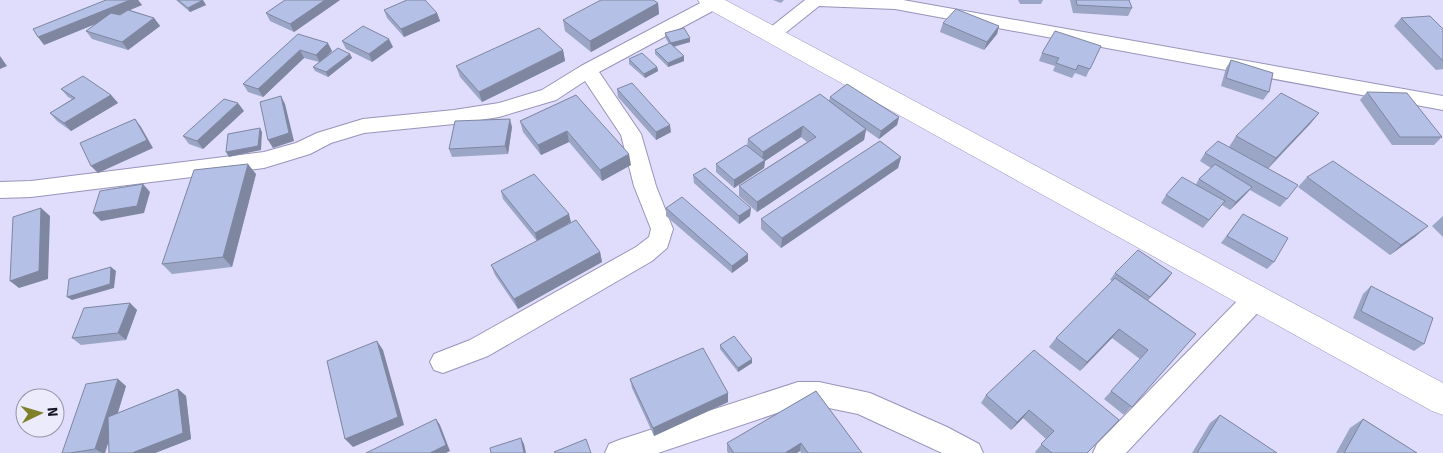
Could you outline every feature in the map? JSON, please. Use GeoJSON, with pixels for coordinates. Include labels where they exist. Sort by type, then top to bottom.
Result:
{"type":"FeatureCollection","features":[{"type":"Feature","properties":{"kind":"main road"},"geometry":{"type":"LineString","coordinates":[[712,1],[1443,400]]}},
{"type":"Feature","properties":{"kind":"street"},"geometry":{"type":"LineString","coordinates":[[772,34],[816,0],[895,4],[1443,104]]}},
{"type":"Feature","properties":{"kind":"street"},"geometry":{"type":"LineString","coordinates":[[0,190],[31,189],[264,160],[303,149],[324,138],[363,126],[454,117],[498,110],[549,95],[588,70],[712,1]]}},
{"type":"Feature","properties":{"kind":"street"},"geometry":{"type":"LineString","coordinates":[[443,362],[479,348],[644,254],[659,242],[662,228],[645,186],[631,134],[588,70]]}},
{"type":"Feature","properties":{"kind":"street"},"geometry":{"type":"LineString","coordinates":[[1106,453],[1256,298]]}},
{"type":"Feature","properties":{"kind":"street"},"geometry":{"type":"LineString","coordinates":[[619,453],[798,394],[819,394],[862,402],[937,436],[969,453]]}},
{"type":"Feature","properties":{"kind":"building"},"geometry":{"type":"Polygon","coordinates":[[[106,0],[130,0],[38,37],[33,29],[106,0]]]}},
{"type":"Feature","properties":{"kind":"building"},"geometry":{"type":"Polygon","coordinates":[[[178,0],[203,0],[188,8],[178,0]]]}},
{"type":"Feature","properties":{"kind":"building"},"geometry":{"type":"Polygon","coordinates":[[[285,0],[325,0],[290,24],[266,13],[285,0]]]}},
{"type":"Feature","properties":{"kind":"building"},"geometry":{"type":"Polygon","coordinates":[[[407,0],[425,0],[437,13],[401,29],[384,10],[407,0]]]}},
{"type":"Feature","properties":{"kind":"building"},"geometry":{"type":"Polygon","coordinates":[[[601,0],[653,0],[658,3],[590,41],[563,20],[601,0]]]}},
{"type":"Feature","properties":{"kind":"building"},"geometry":{"type":"Polygon","coordinates":[[[1076,0],[1129,0],[1132,8],[1077,5],[1076,0]]]}},
{"type":"Feature","properties":{"kind":"building"},"geometry":{"type":"Polygon","coordinates":[[[956,9],[999,26],[987,42],[943,23],[956,9]]]}},
{"type":"Feature","properties":{"kind":"building"},"geometry":{"type":"Polygon","coordinates":[[[128,10],[154,18],[122,42],[86,31],[111,13],[120,15],[128,10]]]}},
{"type":"Feature","properties":{"kind":"building"},"geometry":{"type":"Polygon","coordinates":[[[1430,16],[1443,29],[1443,61],[1401,18],[1430,16]]]}},
{"type":"Feature","properties":{"kind":"building"},"geometry":{"type":"Polygon","coordinates":[[[363,26],[389,39],[369,54],[342,41],[363,26]]]}},
{"type":"Feature","properties":{"kind":"building"},"geometry":{"type":"Polygon","coordinates":[[[539,28],[563,50],[479,92],[456,66],[539,28]]]}},
{"type":"Feature","properties":{"kind":"building"},"geometry":{"type":"Polygon","coordinates":[[[684,28],[690,38],[671,43],[665,33],[684,28]]]}},
{"type":"Feature","properties":{"kind":"building"},"geometry":{"type":"Polygon","coordinates":[[[1055,31],[1101,46],[1090,69],[1078,65],[1076,70],[1056,63],[1059,58],[1042,53],[1055,31]]]}},
{"type":"Feature","properties":{"kind":"building"},"geometry":{"type":"Polygon","coordinates":[[[298,34],[328,43],[316,55],[300,50],[258,89],[243,84],[298,34]]]}},
{"type":"Feature","properties":{"kind":"building"},"geometry":{"type":"Polygon","coordinates":[[[670,43],[684,56],[668,63],[655,50],[670,43]]]}},
{"type":"Feature","properties":{"kind":"building"},"geometry":{"type":"Polygon","coordinates":[[[338,48],[350,54],[326,72],[313,67],[338,48]]]}},
{"type":"Feature","properties":{"kind":"building"},"geometry":{"type":"Polygon","coordinates":[[[642,53],[657,67],[644,74],[629,59],[642,53]]]}},
{"type":"Feature","properties":{"kind":"building"},"geometry":{"type":"Polygon","coordinates":[[[1231,60],[1273,73],[1269,92],[1226,78],[1231,60]]]}},
{"type":"Feature","properties":{"kind":"building"},"geometry":{"type":"Polygon","coordinates":[[[83,76],[111,95],[64,123],[50,113],[75,98],[61,89],[83,76]]]}},
{"type":"Feature","properties":{"kind":"building"},"geometry":{"type":"Polygon","coordinates":[[[632,83],[670,125],[656,132],[617,89],[632,83]]]}},
{"type":"Feature","properties":{"kind":"building"},"geometry":{"type":"Polygon","coordinates":[[[847,84],[899,117],[881,131],[830,97],[847,84]]]}},
{"type":"Feature","properties":{"kind":"building"},"geometry":{"type":"Polygon","coordinates":[[[1367,92],[1407,93],[1442,137],[1400,137],[1367,92]]]}},
{"type":"Feature","properties":{"kind":"building"},"geometry":{"type":"Polygon","coordinates":[[[1281,93],[1319,113],[1276,158],[1236,136],[1281,93]]]}},
{"type":"Feature","properties":{"kind":"building"},"geometry":{"type":"Polygon","coordinates":[[[820,94],[866,129],[757,202],[739,186],[816,137],[803,126],[763,152],[748,139],[820,94]]]}},
{"type":"Feature","properties":{"kind":"building"},"geometry":{"type":"Polygon","coordinates":[[[576,95],[629,154],[600,170],[567,131],[538,145],[520,121],[576,95]]]}},
{"type":"Feature","properties":{"kind":"building"},"geometry":{"type":"Polygon","coordinates":[[[281,96],[289,133],[268,140],[260,102],[281,96]]]}},
{"type":"Feature","properties":{"kind":"building"},"geometry":{"type":"Polygon","coordinates":[[[224,99],[238,103],[197,141],[183,136],[224,99]]]}},
{"type":"Feature","properties":{"kind":"building"},"geometry":{"type":"Polygon","coordinates":[[[135,119],[147,140],[91,166],[80,143],[135,119]]]}},
{"type":"Feature","properties":{"kind":"building"},"geometry":{"type":"Polygon","coordinates":[[[510,119],[505,146],[449,149],[455,121],[510,119]]]}},
{"type":"Feature","properties":{"kind":"building"},"geometry":{"type":"Polygon","coordinates":[[[260,128],[258,146],[226,152],[228,134],[260,128]]]}},
{"type":"Feature","properties":{"kind":"building"},"geometry":{"type":"Polygon","coordinates":[[[880,141],[901,157],[782,238],[761,219],[880,141]]]}},
{"type":"Feature","properties":{"kind":"building"},"geometry":{"type":"Polygon","coordinates":[[[1218,141],[1298,185],[1287,199],[1205,153],[1218,141]]]}},
{"type":"Feature","properties":{"kind":"building"},"geometry":{"type":"Polygon","coordinates":[[[746,145],[765,160],[734,180],[716,164],[746,145]]]}},
{"type":"Feature","properties":{"kind":"building"},"geometry":{"type":"Polygon","coordinates":[[[1333,161],[1428,226],[1401,245],[1307,177],[1333,161]]]}},
{"type":"Feature","properties":{"kind":"building"},"geometry":{"type":"Polygon","coordinates":[[[248,164],[223,257],[162,264],[194,170],[248,164]]]}},
{"type":"Feature","properties":{"kind":"building"},"geometry":{"type":"Polygon","coordinates":[[[1215,164],[1252,187],[1236,202],[1199,179],[1215,164]]]}},
{"type":"Feature","properties":{"kind":"building"},"geometry":{"type":"Polygon","coordinates":[[[705,168],[751,208],[739,216],[693,175],[705,168]]]}},
{"type":"Feature","properties":{"kind":"building"},"geometry":{"type":"Polygon","coordinates":[[[534,174],[569,214],[535,233],[501,191],[534,174]]]}},
{"type":"Feature","properties":{"kind":"building"},"geometry":{"type":"Polygon","coordinates":[[[1182,177],[1225,201],[1209,220],[1166,195],[1182,177]]]}},
{"type":"Feature","properties":{"kind":"building"},"geometry":{"type":"Polygon","coordinates":[[[143,184],[137,206],[93,213],[100,191],[143,184]]]}},
{"type":"Feature","properties":{"kind":"building"},"geometry":{"type":"Polygon","coordinates":[[[682,197],[748,254],[732,266],[666,208],[682,197]]]}},
{"type":"Feature","properties":{"kind":"building"},"geometry":{"type":"Polygon","coordinates":[[[41,208],[39,271],[10,281],[13,217],[41,208]]]}},
{"type":"Feature","properties":{"kind":"building"},"geometry":{"type":"Polygon","coordinates":[[[1243,214],[1288,238],[1274,262],[1227,236],[1243,214]]]}},
{"type":"Feature","properties":{"kind":"building"},"geometry":{"type":"Polygon","coordinates":[[[576,220],[600,252],[514,299],[491,265],[576,220]]]}},
{"type":"Feature","properties":{"kind":"building"},"geometry":{"type":"Polygon","coordinates":[[[1138,250],[1172,273],[1150,297],[1115,273],[1138,250]]]}},
{"type":"Feature","properties":{"kind":"building"},"geometry":{"type":"Polygon","coordinates":[[[111,267],[110,284],[67,297],[69,279],[111,267]]]}},
{"type":"Feature","properties":{"kind":"building"},"geometry":{"type":"Polygon","coordinates":[[[1115,278],[1196,334],[1132,407],[1111,391],[1148,350],[1119,329],[1087,362],[1056,338],[1115,278]]]}},
{"type":"Feature","properties":{"kind":"building"},"geometry":{"type":"Polygon","coordinates":[[[1371,286],[1433,318],[1424,344],[1361,311],[1371,286]]]}},
{"type":"Feature","properties":{"kind":"building"},"geometry":{"type":"Polygon","coordinates":[[[130,303],[118,333],[72,338],[84,308],[130,303]]]}},
{"type":"Feature","properties":{"kind":"building"},"geometry":{"type":"Polygon","coordinates":[[[734,336],[752,359],[738,368],[720,345],[734,336]]]}},
{"type":"Feature","properties":{"kind":"building"},"geometry":{"type":"Polygon","coordinates":[[[377,341],[398,417],[345,439],[327,361],[377,341]]]}},
{"type":"Feature","properties":{"kind":"building"},"geometry":{"type":"Polygon","coordinates":[[[703,348],[728,393],[653,428],[630,379],[703,348]]]}},
{"type":"Feature","properties":{"kind":"building"},"geometry":{"type":"Polygon","coordinates":[[[1034,350],[1119,420],[1087,453],[1052,453],[1041,444],[1054,431],[1029,410],[1017,422],[986,395],[1034,350]]]}},
{"type":"Feature","properties":{"kind":"building"},"geometry":{"type":"Polygon","coordinates":[[[118,379],[95,449],[62,453],[86,384],[118,379]]]}},
{"type":"Feature","properties":{"kind":"building"},"geometry":{"type":"Polygon","coordinates":[[[178,389],[183,433],[132,453],[109,453],[108,417],[178,389]]]}},
{"type":"Feature","properties":{"kind":"building"},"geometry":{"type":"Polygon","coordinates":[[[816,391],[862,453],[808,453],[801,443],[785,453],[734,453],[727,443],[816,391]]]}},
{"type":"Feature","properties":{"kind":"building"},"geometry":{"type":"Polygon","coordinates":[[[1220,415],[1277,453],[1197,453],[1220,415]]]}},
{"type":"Feature","properties":{"kind":"building"},"geometry":{"type":"Polygon","coordinates":[[[436,419],[446,445],[430,453],[366,453],[436,419]]]}},
{"type":"Feature","properties":{"kind":"building"},"geometry":{"type":"Polygon","coordinates":[[[1363,419],[1417,453],[1344,453],[1363,419]]]}},
{"type":"Feature","properties":{"kind":"building"},"geometry":{"type":"Polygon","coordinates":[[[521,438],[524,453],[491,453],[490,448],[521,438]]]}},
{"type":"Feature","properties":{"kind":"building"},"geometry":{"type":"Polygon","coordinates":[[[586,439],[591,453],[554,452],[586,439]]]}}]}
